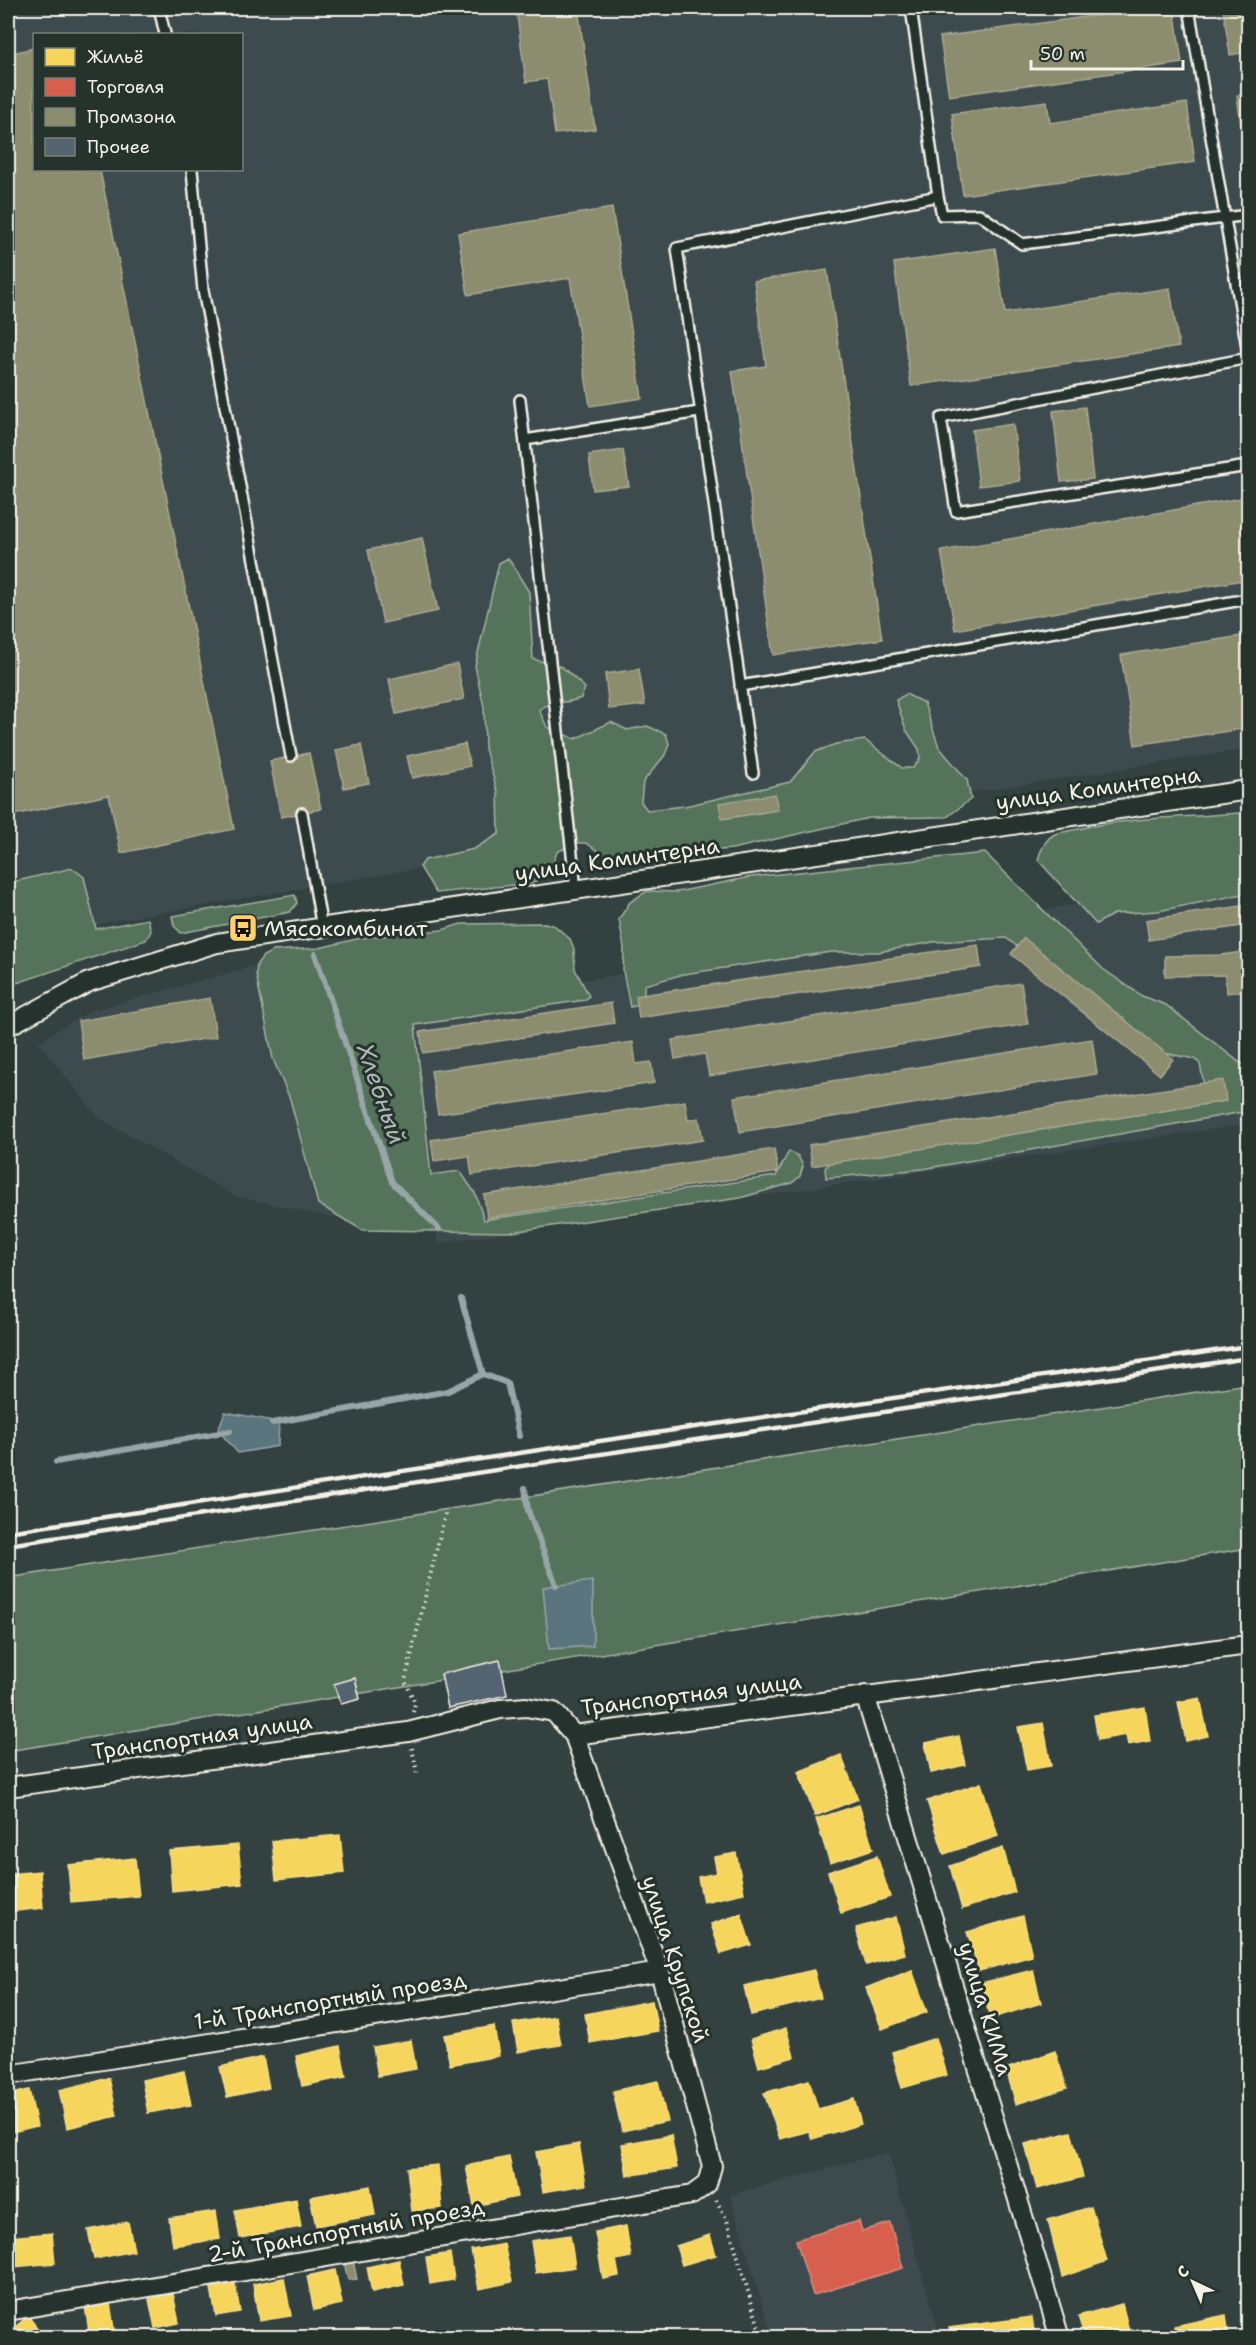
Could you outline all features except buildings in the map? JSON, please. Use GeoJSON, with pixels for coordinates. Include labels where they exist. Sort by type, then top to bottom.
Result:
{"type":"FeatureCollection","features":[{"type":"Feature","properties":{"kind":"street","name":"улица Коминтерна"},"geometry":{"type":"LineString","coordinates":[[8,1026],[89,982],[217,943],[1248,790]]}},
{"type":"Feature","properties":{"kind":"street","name":"Транспортная улица"},"geometry":{"type":"LineString","coordinates":[[8,1787],[408,1732],[500,1709],[526,1707],[554,1712],[574,1735],[1248,1645]]}},
{"type":"Feature","properties":{"kind":"street","name":"улица КИМа"},"geometry":{"type":"LineString","coordinates":[[865,1695],[1060,2337]]}},
{"type":"Feature","properties":{"kind":"street","name":"улица Крупской"},"geometry":{"type":"LineString","coordinates":[[574,1735],[660,1972],[712,2166],[707,2184]]}},
{"type":"Feature","properties":{"kind":"street","name":"1-й Транспортный проезд"},"geometry":{"type":"LineString","coordinates":[[8,2075],[660,1972]]}},
{"type":"Feature","properties":{"kind":"street","name":"2-й Транспортный проезд"},"geometry":{"type":"LineString","coordinates":[[8,2311],[692,2195],[707,2184]]}},
{"type":"Feature","properties":{"kind":"lane"},"geometry":{"type":"LineString","coordinates":[[159,8],[165,33]]}},
{"type":"Feature","properties":{"kind":"lane"},"geometry":{"type":"LineString","coordinates":[[911,8],[942,215],[979,214],[1022,244],[1248,214]]}},
{"type":"Feature","properties":{"kind":"lane"},"geometry":{"type":"LineString","coordinates":[[1189,8],[1248,353]]}},
{"type":"Feature","properties":{"kind":"lane"},"geometry":{"type":"LineString","coordinates":[[192,171],[203,290],[291,756]]}},
{"type":"Feature","properties":{"kind":"lane"},"geometry":{"type":"LineString","coordinates":[[753,772],[677,248],[938,196]]}},
{"type":"Feature","properties":{"kind":"lane"},"geometry":{"type":"LineString","coordinates":[[1248,358],[941,418],[956,511],[1248,466]]}},
{"type":"Feature","properties":{"kind":"lane"},"geometry":{"type":"LineString","coordinates":[[520,400],[576,889]]}},
{"type":"Feature","properties":{"kind":"lane"},"geometry":{"type":"LineString","coordinates":[[525,440],[699,412]]}},
{"type":"Feature","properties":{"kind":"lane"},"geometry":{"type":"LineString","coordinates":[[740,686],[1248,598]]}},
{"type":"Feature","properties":{"kind":"lane"},"geometry":{"type":"LineString","coordinates":[[302,813],[322,928]]}},
{"type":"Feature","properties":{"kind":"path"},"geometry":{"type":"LineString","coordinates":[[417,1773],[408,1732],[415,1703],[405,1681],[446,1510]]}},
{"type":"Feature","properties":{"kind":"path"},"geometry":{"type":"LineString","coordinates":[[707,2184],[727,2220],[762,2337]]}},
{"type":"Feature","properties":{"kind":"shaded area"},"geometry":{"type":"Polygon","coordinates":[[[8,8],[1248,8],[1248,749],[974,792],[530,849],[106,922],[8,957],[8,8]]]}},
{"type":"Feature","properties":{"kind":"shaded area"},"geometry":{"type":"Polygon","coordinates":[[[1248,878],[1248,1124],[438,1243],[401,1008],[1248,878]]]}},
{"type":"Feature","properties":{"kind":"shaded area"},"geometry":{"type":"Polygon","coordinates":[[[271,961],[335,1218],[235,1196],[99,1118],[38,1042],[90,1011],[271,961]]]}},
{"type":"Feature","properties":{"kind":"shaded area"},"geometry":{"type":"Polygon","coordinates":[[[888,2152],[940,2337],[772,2337],[730,2195],[888,2152]]]}},
{"type":"Feature","properties":{"kind":"green space"},"geometry":{"type":"Polygon","coordinates":[[[508,558],[529,592],[533,659],[562,667],[585,688],[581,698],[549,704],[539,710],[547,727],[575,739],[611,722],[627,730],[647,726],[666,734],[669,744],[665,755],[643,782],[641,802],[647,810],[685,806],[790,782],[815,752],[836,744],[865,740],[902,768],[913,768],[920,759],[919,749],[906,730],[896,700],[906,694],[924,703],[939,747],[967,780],[971,799],[947,817],[869,818],[732,849],[610,859],[586,843],[575,843],[557,852],[550,872],[533,883],[436,893],[420,867],[425,860],[474,849],[499,834],[498,793],[485,749],[484,707],[475,666],[499,563],[508,558]]]}},
{"type":"Feature","properties":{"kind":"green space"},"geometry":{"type":"Polygon","coordinates":[[[1248,812],[1248,893],[1158,911],[1114,914],[1096,924],[1038,860],[1046,842],[1059,833],[1107,823],[1248,812]]]}},
{"type":"Feature","properties":{"kind":"green space"},"geometry":{"type":"Polygon","coordinates":[[[985,853],[1103,969],[1142,996],[1166,1005],[1248,1067],[1248,1111],[923,1169],[826,1178],[825,1168],[836,1157],[1206,1095],[1200,1064],[1195,1059],[1153,1051],[1006,938],[933,942],[878,952],[831,952],[684,974],[644,985],[644,1004],[630,1007],[623,971],[624,948],[619,919],[630,902],[647,891],[677,892],[751,877],[985,853]]]}},
{"type":"Feature","properties":{"kind":"green space"},"geometry":{"type":"Polygon","coordinates":[[[72,868],[84,877],[96,929],[148,919],[151,931],[146,940],[17,983],[8,973],[8,883],[72,868]]]}},
{"type":"Feature","properties":{"kind":"green space"},"geometry":{"type":"Polygon","coordinates":[[[295,895],[297,903],[290,912],[181,933],[174,926],[172,916],[295,895]]]}},
{"type":"Feature","properties":{"kind":"green space"},"geometry":{"type":"Polygon","coordinates":[[[545,923],[555,926],[570,939],[574,949],[575,969],[589,996],[585,1000],[415,1025],[431,1175],[460,1171],[475,1193],[484,1220],[776,1176],[789,1151],[798,1156],[803,1166],[800,1176],[792,1183],[740,1198],[512,1232],[362,1230],[318,1204],[290,1099],[273,1059],[256,974],[257,964],[263,956],[273,951],[319,948],[361,938],[442,930],[461,924],[545,923]]]}},
{"type":"Feature","properties":{"kind":"green space"},"geometry":{"type":"Polygon","coordinates":[[[1248,1384],[1248,1548],[8,1751],[8,1578],[1248,1384]]]}},
{"type":"Feature","properties":{"kind":"water"},"geometry":{"type":"Polygon","coordinates":[[[225,1412],[279,1422],[278,1446],[238,1453],[218,1430],[225,1412]]]}},
{"type":"Feature","properties":{"kind":"water"},"geometry":{"type":"Polygon","coordinates":[[[593,1581],[593,1646],[549,1649],[543,1587],[593,1581]]]}},
{"type":"Feature","properties":{"kind":"waterway","name":"Хлебный"},"geometry":{"type":"LineString","coordinates":[[315,954],[392,1182],[439,1229]]}},
{"type":"Feature","properties":{"kind":"waterway","name":"Хлебный"},"geometry":{"type":"LineString","coordinates":[[461,1298],[483,1374],[507,1383],[519,1436]]}},
{"type":"Feature","properties":{"kind":"waterway"},"geometry":{"type":"LineString","coordinates":[[272,1423],[448,1391],[483,1374]]}},
{"type":"Feature","properties":{"kind":"waterway"},"geometry":{"type":"LineString","coordinates":[[56,1462],[230,1431]]}},
{"type":"Feature","properties":{"kind":"waterway","name":"Хлебный"},"geometry":{"type":"LineString","coordinates":[[525,1488],[528,1510],[556,1585]]}},
{"type":"Feature","properties":{"kind":"railway"},"geometry":{"type":"LineString","coordinates":[[8,1532],[552,1448],[1248,1346]]}},
{"type":"Feature","properties":{"kind":"railway"},"geometry":{"type":"LineString","coordinates":[[8,1545],[1248,1358]]}},
{"type":"Feature","properties":{"kind":"place","name":"Мясокомбинат"},"geometry":{"type":"Point","coordinates":[243,928]}}]}
